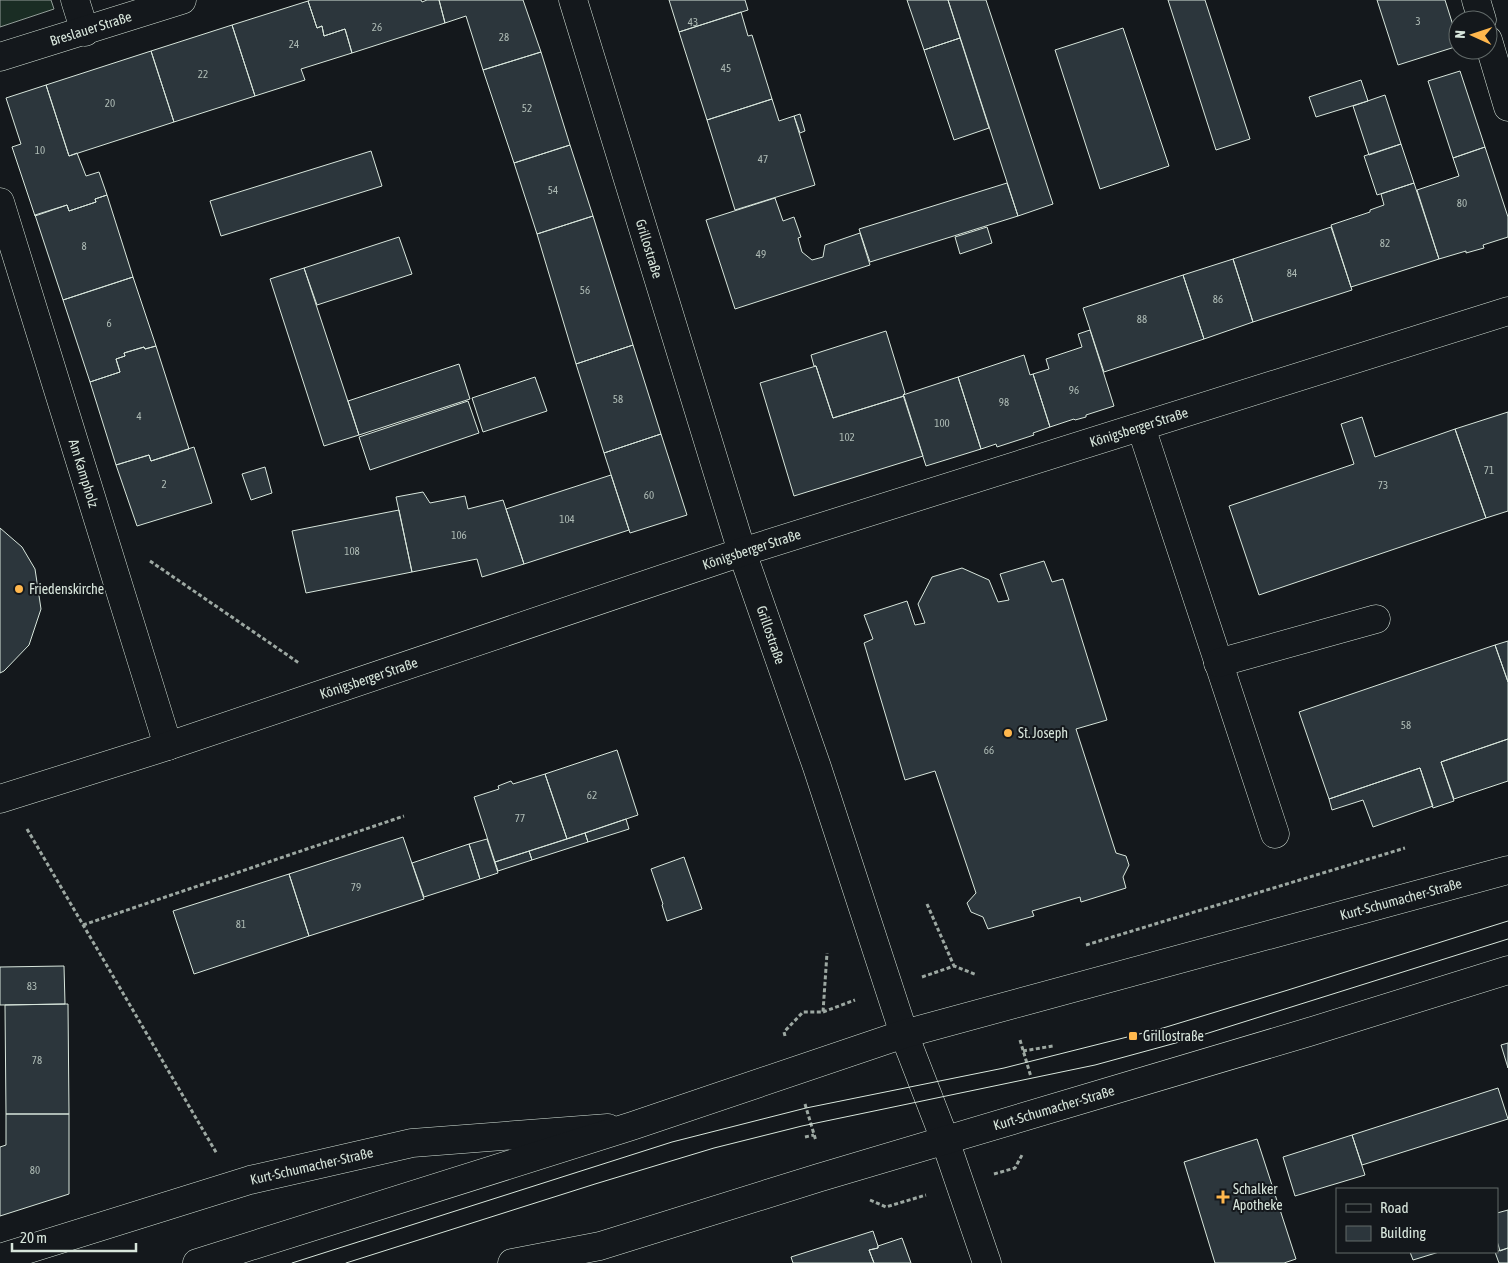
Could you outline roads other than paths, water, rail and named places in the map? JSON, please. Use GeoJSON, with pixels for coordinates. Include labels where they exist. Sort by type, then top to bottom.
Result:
{"type":"FeatureCollection","features":[{"type":"Feature","properties":{"kind":"street"},"geometry":{"type":"LineString","coordinates":[[75,0],[85,32]]}},
{"type":"Feature","properties":{"kind":"street","name":"Breslauer Straße"},"geometry":{"type":"LineString","coordinates":[[0,57],[85,32],[182,0]]}},
{"type":"Feature","properties":{"kind":"street","name":"Grillostraße"},"geometry":{"type":"LineString","coordinates":[[573,0],[742,552],[817,767],[904,1034],[945,1140],[987,1263]]}},
{"type":"Feature","properties":{"kind":"street"},"geometry":{"type":"LineString","coordinates":[[1494,60],[1508,107]]}},
{"type":"Feature","properties":{"kind":"street","name":"Am Kampholz"},"geometry":{"type":"LineString","coordinates":[[0,202],[168,746]]}},
{"type":"Feature","properties":{"kind":"street","name":"Königsberger Straße"},"geometry":{"type":"LineString","coordinates":[[4,797],[168,746],[742,552],[1508,311]]}},
{"type":"Feature","properties":{"kind":"street"},"geometry":{"type":"LineString","coordinates":[[1141,427],[1275,834]]}},
{"type":"Feature","properties":{"kind":"street"},"geometry":{"type":"LineString","coordinates":[[1218,664],[1376,620]]}},
{"type":"Feature","properties":{"kind":"street","name":"Kurt-Schumacher-Straße"},"geometry":{"type":"LineString","coordinates":[[197,1263],[632,1126],[904,1034],[1508,870]]}},
{"type":"Feature","properties":{"kind":"street","name":"Kurt-Schumacher-Straße"},"geometry":{"type":"LineString","coordinates":[[512,1263],[591,1255],[945,1140],[1508,970]]}},
{"type":"Feature","properties":{"kind":"street","name":"Kurt-Schumacher-Straße"},"geometry":{"type":"LineString","coordinates":[[0,1258],[235,1184],[412,1143],[632,1126]]}},
{"type":"Feature","properties":{"kind":"tram line"},"geometry":{"type":"LineString","coordinates":[[292,1263],[672,1142],[806,1108],[1004,1068],[1163,1028],[1508,921]]}},
{"type":"Feature","properties":{"kind":"tram line"},"geometry":{"type":"LineString","coordinates":[[346,1263],[714,1148],[802,1126],[1095,1065],[1183,1041],[1508,939]]}},
{"type":"Feature","properties":{"kind":"place","name":"Friedenskirche"},"geometry":{"type":"Point","coordinates":[19,589]}},
{"type":"Feature","properties":{"kind":"place","name":"St. Joseph"},"geometry":{"type":"Point","coordinates":[1008,733]}},
{"type":"Feature","properties":{"kind":"place","name":"Grillostraße"},"geometry":{"type":"Point","coordinates":[1133,1036]}},
{"type":"Feature","properties":{"kind":"place","name":"Schalker Apotheke"},"geometry":{"type":"Point","coordinates":[1223,1197]}}]}
